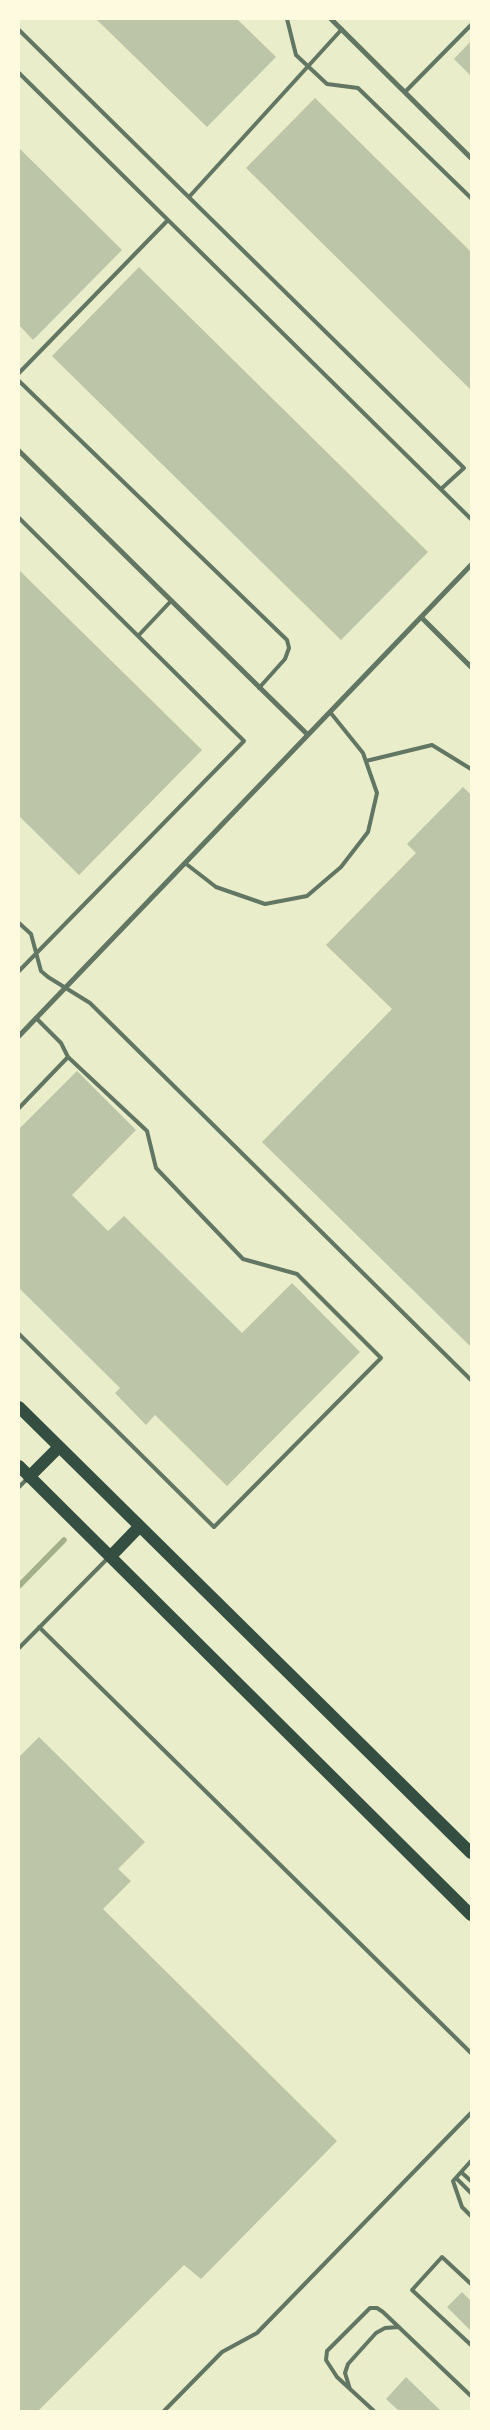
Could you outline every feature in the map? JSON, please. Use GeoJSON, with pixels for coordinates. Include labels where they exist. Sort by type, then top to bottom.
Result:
{"type":"FeatureCollection","features":[{"type":"Feature","properties":{"kind":"main road"},"geometry":{"type":"LineString","coordinates":[[19,1407],[471,1853]]}},
{"type":"Feature","properties":{"kind":"main road"},"geometry":{"type":"LineString","coordinates":[[29,1477],[59,1447]]}},
{"type":"Feature","properties":{"kind":"main road"},"geometry":{"type":"LineString","coordinates":[[19,1466],[471,1915]]}},
{"type":"Feature","properties":{"kind":"main road"},"geometry":{"type":"LineString","coordinates":[[111,1556],[139,1527]]}},
{"type":"Feature","properties":{"kind":"street"},"geometry":{"type":"LineString","coordinates":[[331,19],[471,158]]}},
{"type":"Feature","properties":{"kind":"street"},"geometry":{"type":"LineString","coordinates":[[19,451],[308,735]]}},
{"type":"Feature","properties":{"kind":"street"},"geometry":{"type":"LineString","coordinates":[[19,1036],[471,565]]}},
{"type":"Feature","properties":{"kind":"street"},"geometry":{"type":"LineString","coordinates":[[421,617],[471,667]]}},
{"type":"Feature","properties":{"kind":"lane"},"geometry":{"type":"LineString","coordinates":[[286,19],[296,55],[308,67],[327,84],[358,88],[471,198]]}},
{"type":"Feature","properties":{"kind":"lane"},"geometry":{"type":"LineString","coordinates":[[405,92],[471,25]]}},
{"type":"Feature","properties":{"kind":"lane"},"geometry":{"type":"LineString","coordinates":[[19,30],[464,468],[441,489]]}},
{"type":"Feature","properties":{"kind":"lane"},"geometry":{"type":"LineString","coordinates":[[189,197],[342,30]]}},
{"type":"Feature","properties":{"kind":"lane"},"geometry":{"type":"LineString","coordinates":[[19,73],[471,519]]}},
{"type":"Feature","properties":{"kind":"lane"},"geometry":{"type":"LineString","coordinates":[[19,373],[168,220]]}},
{"type":"Feature","properties":{"kind":"lane"},"geometry":{"type":"LineString","coordinates":[[19,380],[287,640],[289,648],[285,659],[259,688]]}},
{"type":"Feature","properties":{"kind":"lane"},"geometry":{"type":"LineString","coordinates":[[19,518],[244,742],[19,971]]}},
{"type":"Feature","properties":{"kind":"lane"},"geometry":{"type":"LineString","coordinates":[[138,636],[171,601]]}},
{"type":"Feature","properties":{"kind":"lane"},"geometry":{"type":"LineString","coordinates":[[186,863],[216,887],[265,904],[307,896],[341,867],[368,832],[377,793],[363,753],[330,712]]}},
{"type":"Feature","properties":{"kind":"lane"},"geometry":{"type":"LineString","coordinates":[[366,761],[432,745],[471,769]]}},
{"type":"Feature","properties":{"kind":"lane"},"geometry":{"type":"LineString","coordinates":[[19,922],[31,934],[41,971],[90,1003],[471,1380]]}},
{"type":"Feature","properties":{"kind":"lane"},"geometry":{"type":"LineString","coordinates":[[20,1336],[214,1527],[381,1358],[297,1274],[243,1259],[156,1168],[147,1131],[68,1057],[61,1043],[36,1018]]}},
{"type":"Feature","properties":{"kind":"lane"},"geometry":{"type":"LineString","coordinates":[[19,1108],[68,1057]]}},
{"type":"Feature","properties":{"kind":"lane"},"geometry":{"type":"LineString","coordinates":[[19,1487],[29,1477]]}},
{"type":"Feature","properties":{"kind":"lane"},"geometry":{"type":"LineString","coordinates":[[19,1648],[111,1556]]}},
{"type":"Feature","properties":{"kind":"lane"},"geometry":{"type":"LineString","coordinates":[[39,1627],[471,2053]]}},
{"type":"Feature","properties":{"kind":"lane"},"geometry":{"type":"LineString","coordinates":[[164,2411],[222,2352],[257,2333],[471,2113]]}},
{"type":"Feature","properties":{"kind":"lane"},"geometry":{"type":"LineString","coordinates":[[470,2164],[453,2181],[462,2207],[471,2216]]}},
{"type":"Feature","properties":{"kind":"lane"},"geometry":{"type":"LineString","coordinates":[[461,2172],[471,2181]]}},
{"type":"Feature","properties":{"kind":"lane"},"geometry":{"type":"LineString","coordinates":[[456,2178],[471,2193]]}},
{"type":"Feature","properties":{"kind":"lane"},"geometry":{"type":"LineString","coordinates":[[471,2284],[442,2257],[412,2290],[471,2345]]}},
{"type":"Feature","properties":{"kind":"lane"},"geometry":{"type":"LineString","coordinates":[[374,2411],[350,2390],[331,2369],[326,2360],[327,2351],[370,2308],[377,2308],[383,2312],[471,2396]]}},
{"type":"Feature","properties":{"kind":"lane"},"geometry":{"type":"LineString","coordinates":[[350,2390],[345,2374],[348,2364],[376,2333],[385,2328],[400,2327]]}},
{"type":"Feature","properties":{"kind":"building"},"geometry":{"type":"Polygon","coordinates":[[[96,19],[237,19],[276,57],[207,127],[96,19]]]}},
{"type":"Feature","properties":{"kind":"building"},"geometry":{"type":"Polygon","coordinates":[[[471,41],[471,76],[454,59],[471,41]]]}},
{"type":"Feature","properties":{"kind":"building"},"geometry":{"type":"Polygon","coordinates":[[[315,98],[471,252],[471,390],[246,168],[315,98]]]}},
{"type":"Feature","properties":{"kind":"building"},"geometry":{"type":"Polygon","coordinates":[[[19,148],[122,250],[33,340],[19,325],[19,148]]]}},
{"type":"Feature","properties":{"kind":"building"},"geometry":{"type":"Polygon","coordinates":[[[139,267],[428,552],[341,640],[52,356],[139,267]]]}},
{"type":"Feature","properties":{"kind":"building"},"geometry":{"type":"Polygon","coordinates":[[[19,570],[202,750],[79,875],[19,816],[19,570]]]}},
{"type":"Feature","properties":{"kind":"building"},"geometry":{"type":"Polygon","coordinates":[[[463,787],[471,795],[471,1347],[262,1142],[392,1009],[326,945],[416,853],[407,844],[463,787]]]}},
{"type":"Feature","properties":{"kind":"building"},"geometry":{"type":"Polygon","coordinates":[[[77,1071],[136,1130],[72,1195],[108,1231],[124,1216],[242,1333],[292,1283],[360,1352],[227,1486],[155,1415],[146,1425],[115,1393],[120,1388],[19,1288],[19,1129],[77,1071]]]}},
{"type":"Feature","properties":{"kind":"building"},"geometry":{"type":"Polygon","coordinates":[[[39,1737],[145,1842],[118,1869],[131,1881],[103,1909],[337,2141],[201,2279],[184,2265],[38,2411],[19,2411],[19,1757],[39,1737]]]}},
{"type":"Feature","properties":{"kind":"building"},"geometry":{"type":"Polygon","coordinates":[[[462,2292],[471,2301],[471,2331],[447,2307],[462,2292]]]}},
{"type":"Feature","properties":{"kind":"building"},"geometry":{"type":"Polygon","coordinates":[[[406,2377],[441,2411],[399,2411],[386,2399],[406,2377]]]}},
{"type":"Feature","properties":{"kind":"waterway"},"geometry":{"type":"LineString","coordinates":[[19,1586],[64,1540]]}}]}
